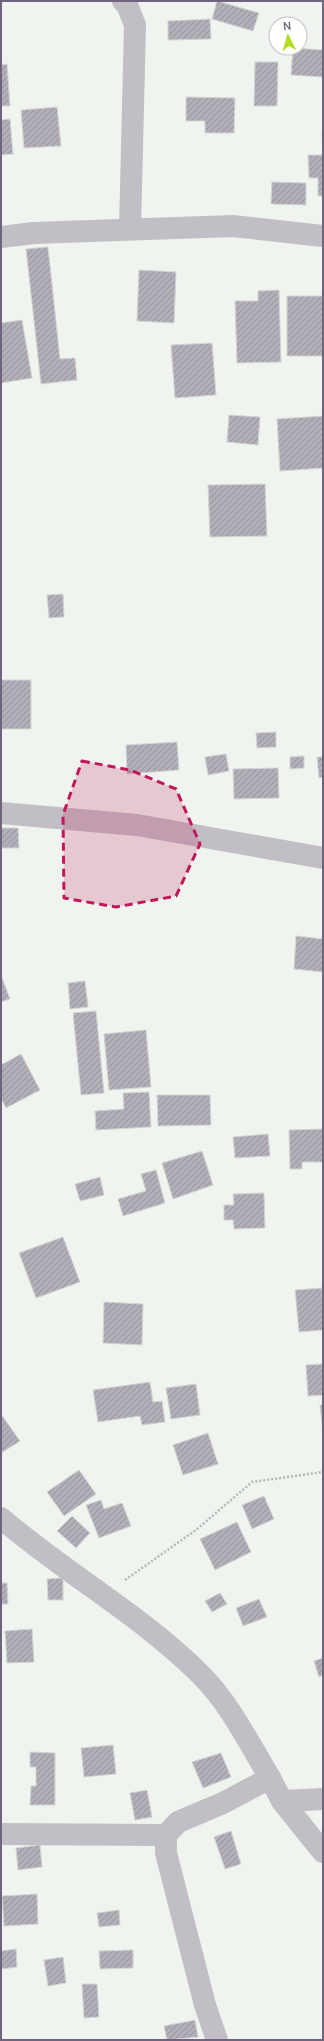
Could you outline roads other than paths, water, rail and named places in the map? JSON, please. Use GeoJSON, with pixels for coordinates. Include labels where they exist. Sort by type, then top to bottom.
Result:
{"type":"FeatureCollection","features":[{"type":"Feature","properties":{"kind":"street"},"geometry":{"type":"LineString","coordinates":[[123,1],[127,4],[135,25],[130,229]]}},
{"type":"Feature","properties":{"kind":"street"},"geometry":{"type":"LineString","coordinates":[[1,237],[34,233],[233,226],[323,236]]}},
{"type":"Feature","properties":{"kind":"street"},"geometry":{"type":"LineString","coordinates":[[1,813],[137,825],[323,858]]}},
{"type":"Feature","properties":{"kind":"street"},"geometry":{"type":"LineString","coordinates":[[1,1518],[23,1537],[138,1619],[202,1676],[234,1718],[282,1801],[323,1852]]}},
{"type":"Feature","properties":{"kind":"street"},"geometry":{"type":"LineString","coordinates":[[216,2040],[205,2005],[166,1853],[166,1835],[178,1822],[223,1803],[270,1778]]}},
{"type":"Feature","properties":{"kind":"street"},"geometry":{"type":"LineString","coordinates":[[282,1801],[323,1799]]}},
{"type":"Feature","properties":{"kind":"street"},"geometry":{"type":"LineString","coordinates":[[1,1834],[166,1835]]}}]}
